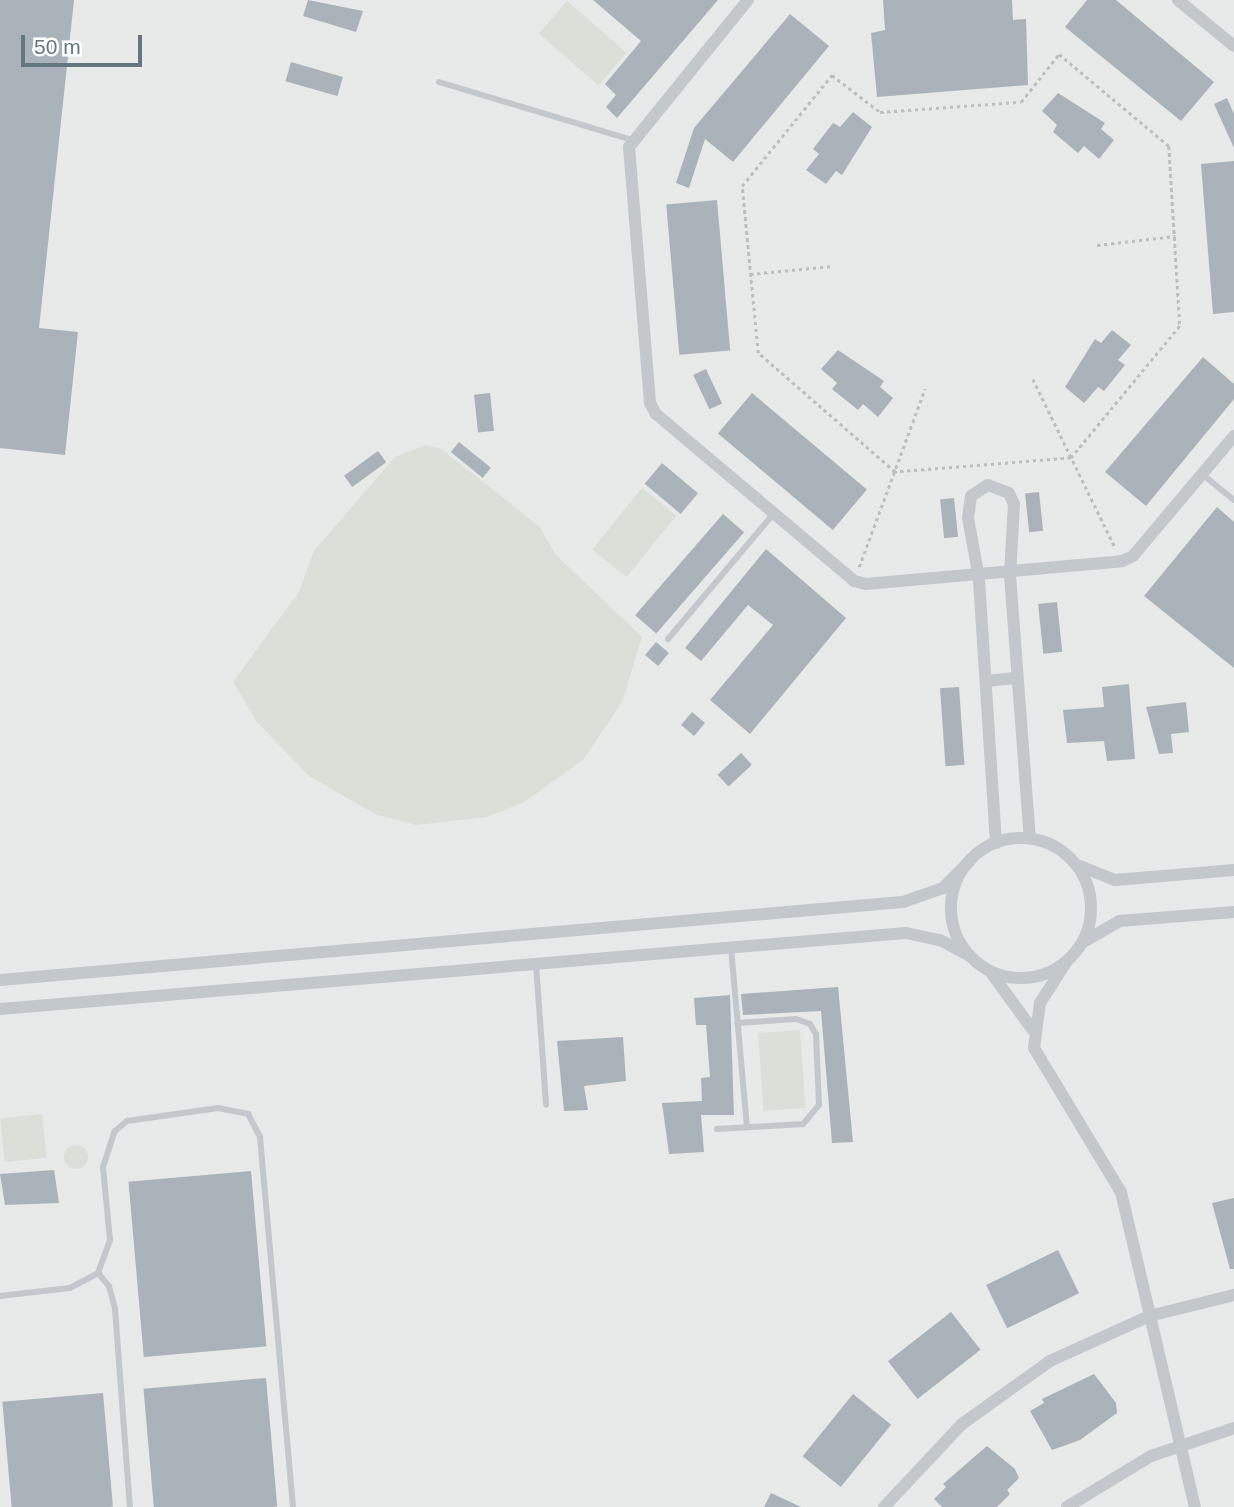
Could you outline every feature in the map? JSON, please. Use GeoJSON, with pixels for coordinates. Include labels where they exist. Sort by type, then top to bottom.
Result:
{"type":"FeatureCollection","features":[{"type":"Feature","properties":{"kind":"street"},"geometry":{"type":"LineString","coordinates":[[748,0],[632,140],[650,402],[854,580],[979,578],[1122,561],[1133,556],[1234,436]]}},
{"type":"Feature","properties":{"kind":"street"},"geometry":{"type":"LineString","coordinates":[[1178,0],[1234,46]]}},
{"type":"Feature","properties":{"kind":"street"},"geometry":{"type":"LineString","coordinates":[[996,843],[979,578],[968,508],[978,488],[988,485],[999,486],[1014,504],[1010,575],[1015,678],[1030,838]]}},
{"type":"Feature","properties":{"kind":"street"},"geometry":{"type":"LineString","coordinates":[[987,681],[1015,678]]}},
{"type":"Feature","properties":{"kind":"street"},"geometry":{"type":"LineString","coordinates":[[0,980],[903,902],[943,888],[968,862],[996,843],[1030,838],[1054,846],[1074,862],[1115,880],[1234,870]]}},
{"type":"Feature","properties":{"kind":"street"},"geometry":{"type":"LineString","coordinates":[[968,862],[956,884],[951,909],[974,960],[1009,991],[1033,1030],[1039,1062],[1121,1192],[1195,1507]]}},
{"type":"Feature","properties":{"kind":"street"},"geometry":{"type":"LineString","coordinates":[[1074,862],[1090,894],[1088,930],[1080,947]]}},
{"type":"Feature","properties":{"kind":"street"},"geometry":{"type":"LineString","coordinates":[[1033,1030],[1045,991],[1067,961],[1080,947],[1119,921],[1234,912]]}},
{"type":"Feature","properties":{"kind":"street"},"geometry":{"type":"LineString","coordinates":[[0,1009],[906,933],[940,940],[996,974],[1033,977],[1067,961]]}},
{"type":"Feature","properties":{"kind":"street"},"geometry":{"type":"LineString","coordinates":[[884,1507],[935,1448],[990,1401],[1082,1344],[1149,1316],[1234,1295]]}},
{"type":"Feature","properties":{"kind":"street"},"geometry":{"type":"LineString","coordinates":[[1067,1507],[1123,1470],[1181,1444],[1234,1428]]}},
{"type":"Feature","properties":{"kind":"lane"},"geometry":{"type":"LineString","coordinates":[[439,82],[632,140]]}},
{"type":"Feature","properties":{"kind":"lane"},"geometry":{"type":"LineString","coordinates":[[1202,474],[1234,500]]}},
{"type":"Feature","properties":{"kind":"lane"},"geometry":{"type":"LineString","coordinates":[[668,639],[775,513]]}},
{"type":"Feature","properties":{"kind":"lane"},"geometry":{"type":"LineString","coordinates":[[731,948],[747,1127]]}},
{"type":"Feature","properties":{"kind":"lane"},"geometry":{"type":"LineString","coordinates":[[536,964],[546,1105]]}},
{"type":"Feature","properties":{"kind":"lane"},"geometry":{"type":"LineString","coordinates":[[717,1129],[803,1124],[814,1117],[820,1105],[817,1034],[796,1019],[737,1023]]}},
{"type":"Feature","properties":{"kind":"lane"},"geometry":{"type":"LineString","coordinates":[[0,1296],[69,1288],[98,1273],[110,1240],[103,1167],[115,1131],[143,1115],[218,1108],[248,1114],[260,1137],[293,1507]]}},
{"type":"Feature","properties":{"kind":"lane"},"geometry":{"type":"LineString","coordinates":[[98,1273],[109,1286],[115,1310],[130,1507]]}},
{"type":"Feature","properties":{"kind":"path"},"geometry":{"type":"LineString","coordinates":[[1059,54],[1169,146],[1175,236],[1180,326],[1071,457],[895,472],[758,352],[742,186],[832,75],[880,112],[1021,102],[1059,54]]}},
{"type":"Feature","properties":{"kind":"path"},"geometry":{"type":"LineString","coordinates":[[1097,245],[1175,236]]}},
{"type":"Feature","properties":{"kind":"path"},"geometry":{"type":"LineString","coordinates":[[750,274],[834,266]]}},
{"type":"Feature","properties":{"kind":"path"},"geometry":{"type":"LineString","coordinates":[[1033,379],[1122,561]]}},
{"type":"Feature","properties":{"kind":"path"},"geometry":{"type":"LineString","coordinates":[[854,580],[925,389]]}},
{"type":"Feature","properties":{"kind":"shaded area"},"geometry":{"type":"Polygon","coordinates":[[[0,0],[1234,0],[1234,1507],[0,1507],[0,0]]]}},
{"type":"Feature","properties":{"kind":"shaded area"},"geometry":{"type":"Polygon","coordinates":[[[567,1],[627,53],[598,85],[539,33],[567,1]]]}},
{"type":"Feature","properties":{"kind":"shaded area"},"geometry":{"type":"Polygon","coordinates":[[[426,445],[441,449],[540,527],[555,554],[642,637],[622,702],[583,760],[524,802],[487,817],[416,825],[375,814],[309,776],[257,722],[233,682],[299,592],[314,551],[395,457],[426,445]]]}},
{"type":"Feature","properties":{"kind":"shaded area"},"geometry":{"type":"Polygon","coordinates":[[[642,488],[676,516],[626,577],[592,549],[642,488]]]}},
{"type":"Feature","properties":{"kind":"shaded area"},"geometry":{"type":"Polygon","coordinates":[[[800,1030],[805,1108],[764,1111],[758,1033],[800,1030]]]}},
{"type":"Feature","properties":{"kind":"shaded area"},"geometry":{"type":"Polygon","coordinates":[[[42,1114],[47,1158],[5,1162],[0,1118],[42,1114]]]}},
{"type":"Feature","properties":{"kind":"shaded area"},"geometry":{"type":"Polygon","coordinates":[[[76,1145],[85,1148],[88,1157],[85,1166],[76,1169],[67,1166],[64,1157],[67,1148],[76,1145]]]}},
{"type":"Feature","properties":{"kind":"building"},"geometry":{"type":"Polygon","coordinates":[[[0,0],[74,0],[39,328],[78,332],[65,455],[0,448],[0,0]]]}},
{"type":"Feature","properties":{"kind":"building"},"geometry":{"type":"Polygon","coordinates":[[[308,0],[363,11],[356,32],[303,16],[308,0]]]}},
{"type":"Feature","properties":{"kind":"building"},"geometry":{"type":"Polygon","coordinates":[[[593,0],[718,0],[617,118],[606,107],[616,95],[605,84],[641,41],[593,0]]]}},
{"type":"Feature","properties":{"kind":"building"},"geometry":{"type":"Polygon","coordinates":[[[883,0],[1012,0],[1013,20],[1026,19],[1028,85],[877,97],[871,33],[885,30],[883,0]]]}},
{"type":"Feature","properties":{"kind":"building"},"geometry":{"type":"Polygon","coordinates":[[[1087,0],[1116,0],[1214,82],[1181,121],[1065,27],[1087,0]]]}},
{"type":"Feature","properties":{"kind":"building"},"geometry":{"type":"Polygon","coordinates":[[[790,14],[829,46],[733,162],[705,139],[689,188],[676,183],[694,128],[790,14]]]}},
{"type":"Feature","properties":{"kind":"building"},"geometry":{"type":"Polygon","coordinates":[[[291,62],[343,77],[337,96],[285,81],[291,62]]]}},
{"type":"Feature","properties":{"kind":"building"},"geometry":{"type":"Polygon","coordinates":[[[1058,93],[1105,123],[1101,129],[1114,140],[1099,159],[1084,146],[1078,153],[1053,132],[1057,125],[1042,111],[1058,93]]]}},
{"type":"Feature","properties":{"kind":"building"},"geometry":{"type":"Polygon","coordinates":[[[1227,98],[1234,114],[1234,148],[1214,104],[1227,98]]]}},
{"type":"Feature","properties":{"kind":"building"},"geometry":{"type":"Polygon","coordinates":[[[853,112],[872,127],[842,175],[836,171],[826,184],[806,170],[819,154],[813,149],[833,123],[840,127],[853,112]]]}},
{"type":"Feature","properties":{"kind":"building"},"geometry":{"type":"Polygon","coordinates":[[[1234,161],[1234,312],[1213,314],[1201,164],[1234,161]]]}},
{"type":"Feature","properties":{"kind":"building"},"geometry":{"type":"Polygon","coordinates":[[[717,200],[730,350],[679,355],[666,204],[717,200]]]}},
{"type":"Feature","properties":{"kind":"building"},"geometry":{"type":"Polygon","coordinates":[[[1112,330],[1131,345],[1118,360],[1125,365],[1104,391],[1098,387],[1084,403],[1065,387],[1095,339],[1101,343],[1112,330]]]}},
{"type":"Feature","properties":{"kind":"building"},"geometry":{"type":"Polygon","coordinates":[[[838,350],[884,381],[880,387],[893,398],[878,417],[863,404],[858,410],[832,389],[837,383],[821,369],[838,350]]]}},
{"type":"Feature","properties":{"kind":"building"},"geometry":{"type":"Polygon","coordinates":[[[1203,357],[1234,384],[1234,399],[1146,506],[1105,472],[1203,357]]]}},
{"type":"Feature","properties":{"kind":"building"},"geometry":{"type":"Polygon","coordinates":[[[706,369],[722,403],[709,409],[693,375],[706,369]]]}},
{"type":"Feature","properties":{"kind":"building"},"geometry":{"type":"Polygon","coordinates":[[[490,393],[494,431],[478,432],[474,395],[490,393]]]}},
{"type":"Feature","properties":{"kind":"building"},"geometry":{"type":"Polygon","coordinates":[[[752,393],[867,489],[833,530],[718,434],[752,393]]]}},
{"type":"Feature","properties":{"kind":"building"},"geometry":{"type":"Polygon","coordinates":[[[459,442],[491,468],[483,478],[451,452],[459,442]]]}},
{"type":"Feature","properties":{"kind":"building"},"geometry":{"type":"Polygon","coordinates":[[[378,451],[386,462],[352,487],[344,476],[378,451]]]}},
{"type":"Feature","properties":{"kind":"building"},"geometry":{"type":"Polygon","coordinates":[[[662,463],[698,493],[681,514],[645,484],[662,463]]]}},
{"type":"Feature","properties":{"kind":"building"},"geometry":{"type":"Polygon","coordinates":[[[1039,492],[1043,531],[1029,532],[1025,493],[1039,492]]]}},
{"type":"Feature","properties":{"kind":"building"},"geometry":{"type":"Polygon","coordinates":[[[954,498],[958,537],[944,538],[940,499],[954,498]]]}},
{"type":"Feature","properties":{"kind":"building"},"geometry":{"type":"Polygon","coordinates":[[[1217,507],[1234,522],[1234,668],[1144,596],[1217,507]]]}},
{"type":"Feature","properties":{"kind":"building"},"geometry":{"type":"Polygon","coordinates":[[[723,514],[744,532],[656,634],[635,615],[723,514]]]}},
{"type":"Feature","properties":{"kind":"building"},"geometry":{"type":"Polygon","coordinates":[[[766,549],[846,618],[750,734],[710,700],[773,625],[748,605],[701,661],[685,648],[766,549]]]}},
{"type":"Feature","properties":{"kind":"building"},"geometry":{"type":"Polygon","coordinates":[[[1057,602],[1062,652],[1043,654],[1038,604],[1057,602]]]}},
{"type":"Feature","properties":{"kind":"building"},"geometry":{"type":"Polygon","coordinates":[[[656,642],[669,653],[658,666],[645,655],[656,642]]]}},
{"type":"Feature","properties":{"kind":"building"},"geometry":{"type":"Polygon","coordinates":[[[1129,684],[1135,759],[1107,761],[1104,741],[1067,743],[1063,710],[1104,707],[1102,687],[1129,684]]]}},
{"type":"Feature","properties":{"kind":"building"},"geometry":{"type":"Polygon","coordinates":[[[959,687],[964,765],[945,766],[940,688],[959,687]]]}},
{"type":"Feature","properties":{"kind":"building"},"geometry":{"type":"Polygon","coordinates":[[[1186,702],[1189,732],[1171,734],[1173,753],[1159,754],[1146,707],[1186,702]]]}},
{"type":"Feature","properties":{"kind":"building"},"geometry":{"type":"Polygon","coordinates":[[[692,712],[705,723],[694,736],[681,725],[692,712]]]}},
{"type":"Feature","properties":{"kind":"building"},"geometry":{"type":"Polygon","coordinates":[[[741,753],[752,765],[729,787],[718,775],[741,753]]]}},
{"type":"Feature","properties":{"kind":"building"},"geometry":{"type":"Polygon","coordinates":[[[838,987],[853,1142],[832,1143],[821,1011],[743,1015],[741,994],[838,987]]]}},
{"type":"Feature","properties":{"kind":"building"},"geometry":{"type":"Polygon","coordinates":[[[730,995],[734,1115],[701,1115],[704,1152],[669,1154],[662,1103],[702,1101],[701,1078],[710,1077],[706,1025],[696,1025],[694,998],[730,995]]]}},
{"type":"Feature","properties":{"kind":"building"},"geometry":{"type":"Polygon","coordinates":[[[623,1037],[626,1081],[584,1086],[588,1110],[564,1111],[557,1041],[623,1037]]]}},
{"type":"Feature","properties":{"kind":"building"},"geometry":{"type":"Polygon","coordinates":[[[54,1170],[59,1203],[5,1205],[0,1174],[54,1170]]]}},
{"type":"Feature","properties":{"kind":"building"},"geometry":{"type":"Polygon","coordinates":[[[251,1171],[266,1346],[144,1357],[128,1182],[251,1171]]]}},
{"type":"Feature","properties":{"kind":"building"},"geometry":{"type":"Polygon","coordinates":[[[1234,1198],[1234,1269],[1230,1269],[1212,1203],[1234,1198]]]}},
{"type":"Feature","properties":{"kind":"building"},"geometry":{"type":"Polygon","coordinates":[[[1058,1250],[1079,1293],[1007,1328],[986,1285],[1058,1250]]]}},
{"type":"Feature","properties":{"kind":"building"},"geometry":{"type":"Polygon","coordinates":[[[951,1312],[981,1350],[918,1399],[888,1361],[951,1312]]]}},
{"type":"Feature","properties":{"kind":"building"},"geometry":{"type":"Polygon","coordinates":[[[1094,1374],[1116,1403],[1117,1413],[1080,1440],[1052,1450],[1030,1411],[1044,1403],[1042,1399],[1094,1374]]]}},
{"type":"Feature","properties":{"kind":"building"},"geometry":{"type":"Polygon","coordinates":[[[266,1378],[277,1507],[154,1507],[143,1389],[266,1378]]]}},
{"type":"Feature","properties":{"kind":"building"},"geometry":{"type":"Polygon","coordinates":[[[103,1393],[113,1507],[12,1507],[2,1402],[103,1393]]]}},
{"type":"Feature","properties":{"kind":"building"},"geometry":{"type":"Polygon","coordinates":[[[853,1394],[891,1425],[841,1487],[803,1456],[853,1394]]]}},
{"type":"Feature","properties":{"kind":"building"},"geometry":{"type":"Polygon","coordinates":[[[987,1446],[1015,1469],[1019,1478],[1007,1490],[1010,1494],[997,1507],[942,1507],[934,1499],[946,1487],[943,1484],[987,1446]]]}},
{"type":"Feature","properties":{"kind":"building"},"geometry":{"type":"Polygon","coordinates":[[[771,1493],[801,1507],[764,1507],[771,1493]]]}}]}
